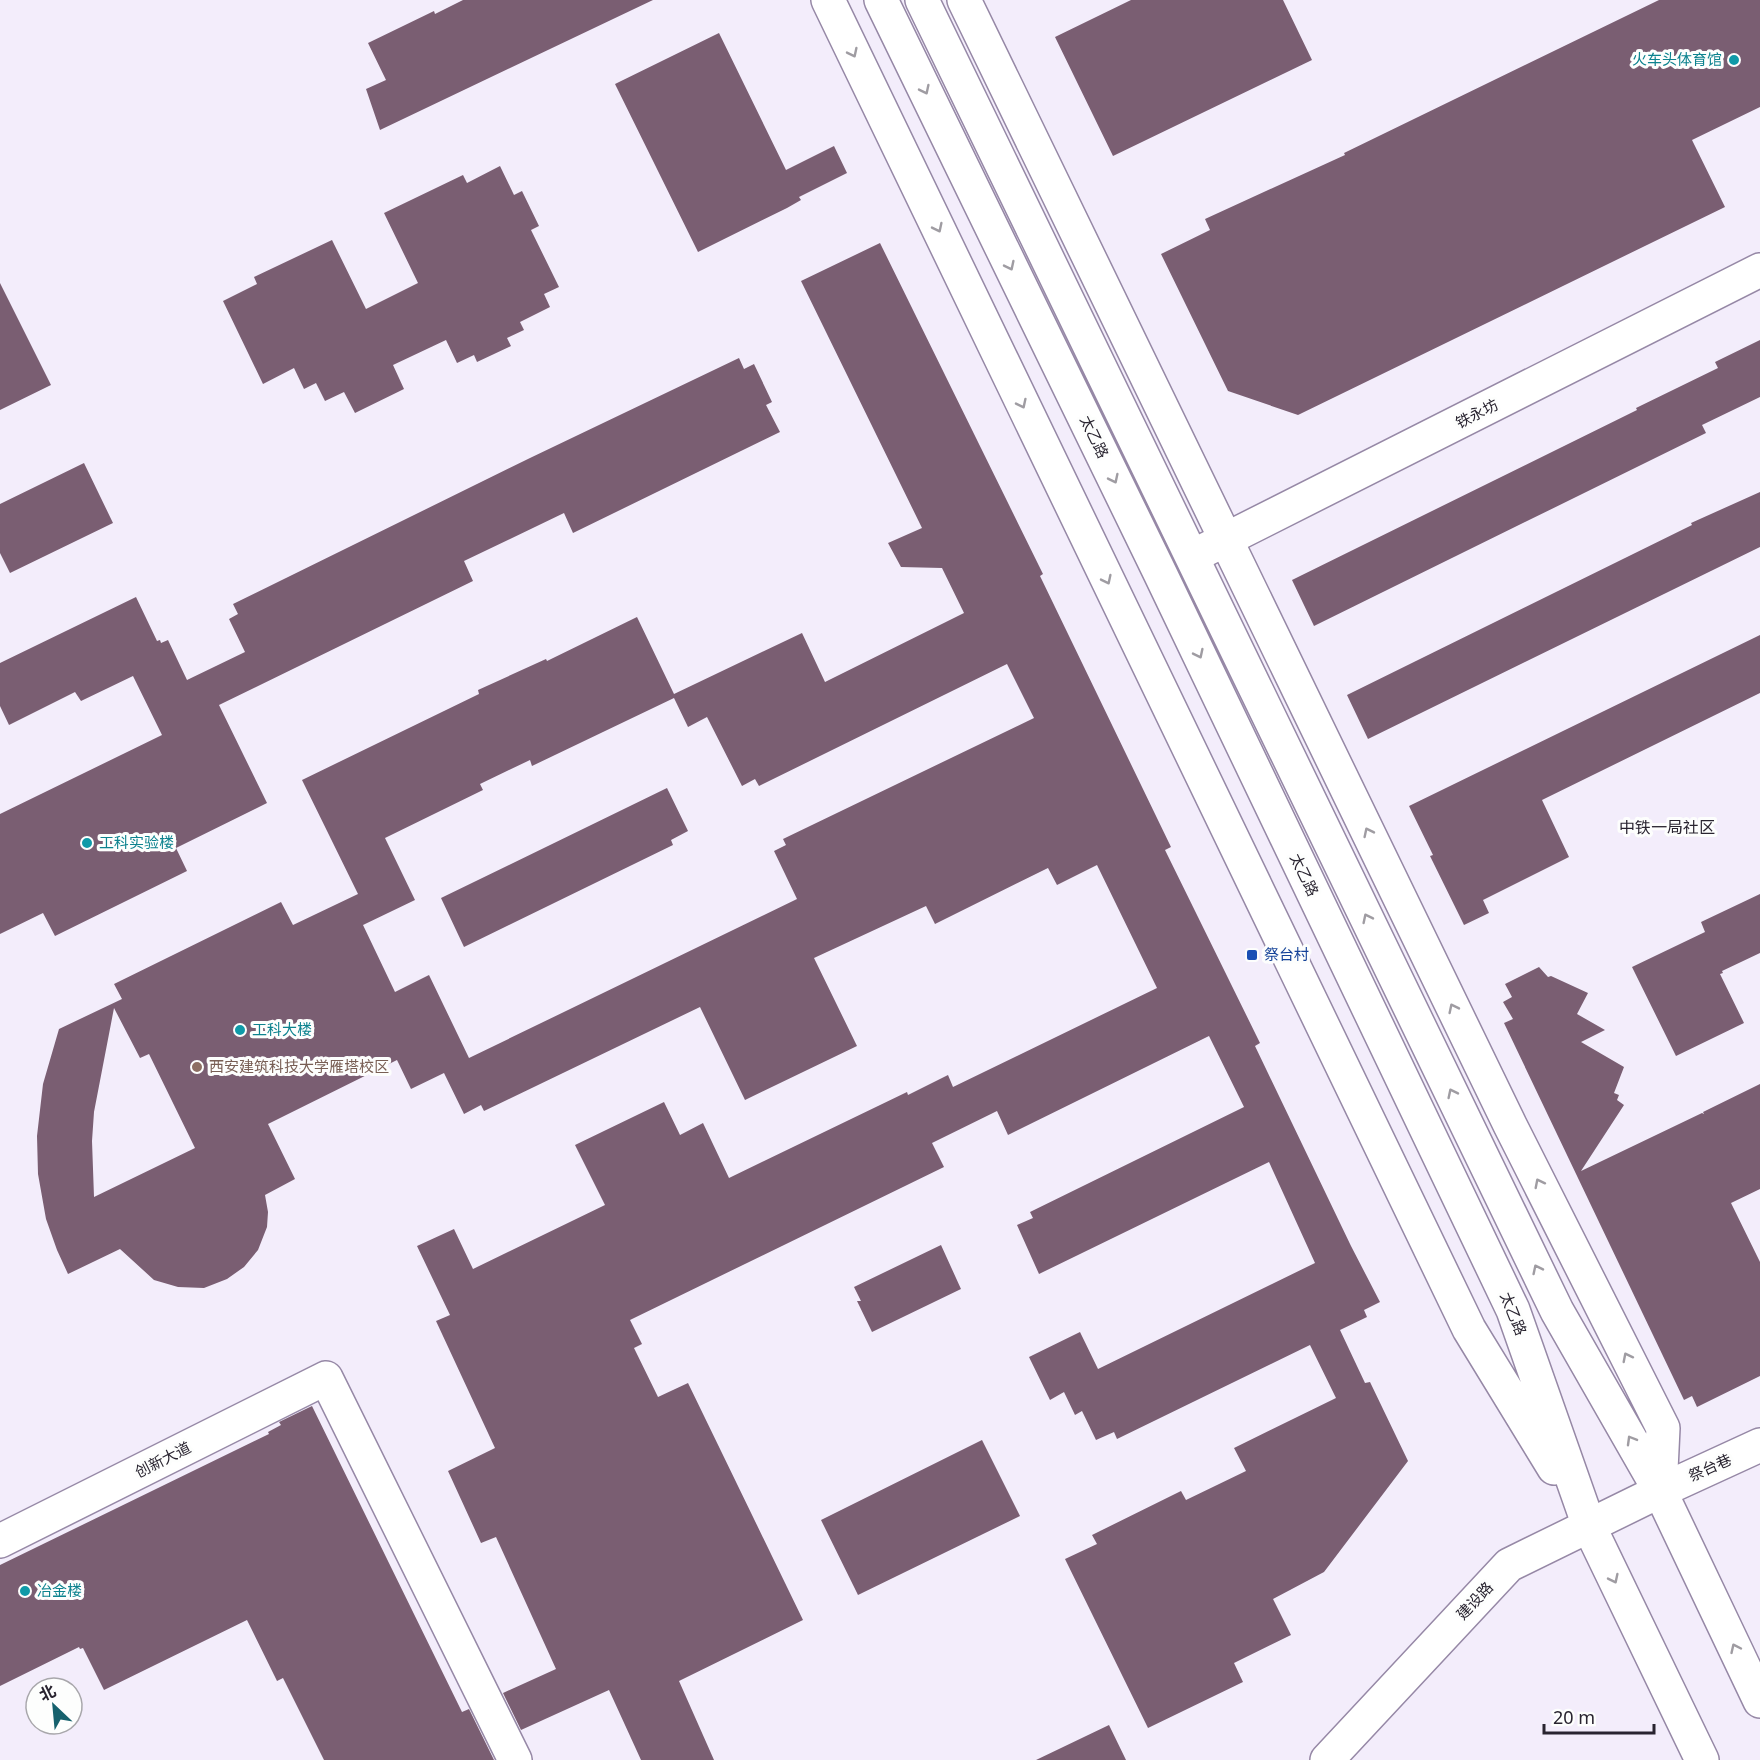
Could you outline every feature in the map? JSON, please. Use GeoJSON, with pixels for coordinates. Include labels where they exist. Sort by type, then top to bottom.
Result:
{"type":"FeatureCollection","features":[{"type":"Feature","properties":{"kind":"main road"},"geometry":{"type":"LineString","coordinates":[[828,0],[1469,1329],[1589,1526]]}},
{"type":"Feature","properties":{"kind":"main road","name":"太乙路"},"geometry":{"type":"LineString","coordinates":[[881,0],[1160,573],[1513,1310],[1589,1526],[1702,1760]]}},
{"type":"Feature","properties":{"kind":"main road"},"geometry":{"type":"LineString","coordinates":[[922,0],[1557,1311],[1660,1491],[1760,1701]]}},
{"type":"Feature","properties":{"kind":"main road"},"geometry":{"type":"LineString","coordinates":[[964,0],[1505,1114],[1663,1428],[1660,1491]]}},
{"type":"Feature","properties":{"kind":"main road","name":"铁永坊"},"geometry":{"type":"LineString","coordinates":[[1193,556],[1760,270]]}},
{"type":"Feature","properties":{"kind":"main road","name":"创新大道"},"geometry":{"type":"LineString","coordinates":[[0,1541],[326,1378],[515,1760]]}},
{"type":"Feature","properties":{"kind":"main road","name":"祭台巷"},"geometry":{"type":"LineString","coordinates":[[1660,1491],[1760,1445]]}},
{"type":"Feature","properties":{"kind":"main road","name":"建设路"},"geometry":{"type":"LineString","coordinates":[[1327,1760],[1509,1565],[1660,1491]]}},
{"type":"Feature","properties":{"kind":"building"},"geometry":{"type":"Polygon","coordinates":[[[463,0],[653,0],[380,130],[366,89],[386,80],[368,43],[434,11],[435,14],[463,0]]]}},
{"type":"Feature","properties":{"kind":"building"},"geometry":{"type":"Polygon","coordinates":[[[1131,0],[1283,0],[1312,60],[1113,156],[1055,37],[1131,0]]]}},
{"type":"Feature","properties":{"kind":"building"},"geometry":{"type":"Polygon","coordinates":[[[1659,0],[1760,0],[1760,107],[1692,140],[1725,207],[1298,415],[1228,391],[1161,254],[1210,230],[1205,219],[1345,155],[1344,153],[1659,0]]]}},
{"type":"Feature","properties":{"kind":"building"},"geometry":{"type":"Polygon","coordinates":[[[719,33],[786,170],[834,146],[847,173],[799,197],[801,200],[787,208],[698,252],[615,84],[719,33]]]}},
{"type":"Feature","properties":{"kind":"building"},"geometry":{"type":"Polygon","coordinates":[[[500,166],[514,195],[522,191],[539,226],[531,230],[559,287],[544,294],[550,307],[520,322],[524,330],[507,338],[511,346],[477,362],[474,355],[457,363],[446,340],[393,365],[404,389],[355,413],[344,392],[325,401],[316,383],[304,389],[294,368],[263,384],[223,301],[257,284],[254,277],[332,240],[366,309],[418,283],[384,213],[463,175],[467,183],[500,166]]]}},
{"type":"Feature","properties":{"kind":"building"},"geometry":{"type":"Polygon","coordinates":[[[880,243],[1043,574],[1040,576],[1171,847],[1165,850],[1260,1043],[1255,1046],[1380,1302],[1364,1310],[1367,1317],[1340,1330],[1365,1383],[1370,1382],[1408,1461],[1324,1572],[1273,1599],[1291,1635],[1234,1663],[1243,1682],[1148,1728],[1065,1559],[1097,1544],[1092,1535],[1181,1491],[1186,1500],[1246,1471],[1234,1448],[1336,1398],[1310,1345],[1117,1439],[1114,1432],[1096,1440],[1082,1411],[1075,1415],[1064,1392],[1050,1400],[1029,1357],[1080,1332],[1098,1369],[1315,1263],[1269,1162],[1039,1274],[1017,1225],[1033,1218],[1030,1212],[1244,1107],[1209,1036],[1008,1135],[997,1111],[932,1143],[944,1167],[630,1320],[642,1344],[634,1348],[658,1397],[688,1383],[803,1620],[679,1681],[714,1760],[641,1760],[609,1690],[521,1730],[503,1693],[556,1669],[496,1537],[481,1543],[448,1471],[495,1448],[436,1321],[450,1315],[417,1246],[454,1229],[473,1269],[605,1205],[575,1145],[664,1102],[680,1135],[703,1123],[729,1178],[907,1092],[908,1095],[948,1075],[953,1087],[1157,988],[1097,865],[1057,885],[1048,868],[935,924],[926,906],[814,958],[857,1046],[745,1100],[700,1007],[484,1111],[481,1105],[464,1114],[444,1073],[411,1089],[397,1060],[268,1124],[295,1179],[265,1195],[268,1212],[267,1227],[258,1250],[244,1267],[227,1279],[204,1288],[178,1287],[154,1280],[120,1249],[68,1274],[46,1219],[38,1174],[37,1136],[43,1084],[59,1029],[122,999],[114,984],[281,902],[293,925],[358,894],[302,780],[479,694],[478,690],[546,659],[547,661],[637,617],[674,694],[802,633],[825,682],[964,613],[942,568],[901,567],[888,543],[922,528],[801,281],[880,243]],[[1007,664],[759,786],[755,779],[742,786],[707,717],[688,727],[674,698],[532,766],[530,760],[480,784],[483,790],[385,838],[415,900],[363,925],[395,992],[429,975],[469,1058],[797,899],[774,851],[786,845],[783,839],[1034,718],[1007,664]],[[114,1008],[94,1112],[92,1141],[94,1197],[195,1148],[149,1054],[140,1058],[114,1008]]]}},
{"type":"Feature","properties":{"kind":"building"},"geometry":{"type":"Polygon","coordinates":[[[0,283],[51,385],[0,410],[0,283]]]}},
{"type":"Feature","properties":{"kind":"building"},"geometry":{"type":"Polygon","coordinates":[[[1760,340],[1760,397],[1702,425],[1706,433],[1314,626],[1292,580],[1637,410],[1636,408],[1718,368],[1715,362],[1760,340]]]}},
{"type":"Feature","properties":{"kind":"building"},"geometry":{"type":"Polygon","coordinates":[[[739,358],[744,369],[754,364],[772,402],[766,405],[780,432],[573,533],[564,513],[464,561],[473,581],[219,705],[267,803],[176,848],[187,871],[55,936],[43,913],[0,934],[0,814],[162,735],[133,676],[81,701],[75,692],[9,725],[0,706],[0,663],[136,597],[157,641],[160,640],[161,643],[168,640],[187,680],[245,652],[229,619],[238,614],[233,604],[739,358]]]}},
{"type":"Feature","properties":{"kind":"building"},"geometry":{"type":"Polygon","coordinates":[[[84,463],[113,523],[10,573],[0,553],[0,504],[84,463]]]}},
{"type":"Feature","properties":{"kind":"building"},"geometry":{"type":"Polygon","coordinates":[[[1760,492],[1760,547],[1368,739],[1347,695],[1692,525],[1691,523],[1760,492]]]}},
{"type":"Feature","properties":{"kind":"building"},"geometry":{"type":"Polygon","coordinates":[[[1760,635],[1760,693],[1542,800],[1569,857],[1483,900],[1489,913],[1464,925],[1430,856],[1433,855],[1409,806],[1760,635]]]}},
{"type":"Feature","properties":{"kind":"building"},"geometry":{"type":"Polygon","coordinates":[[[667,788],[688,831],[671,840],[673,845],[464,947],[441,898],[667,788]]]}},
{"type":"Feature","properties":{"kind":"building"},"geometry":{"type":"Polygon","coordinates":[[[1760,894],[1760,953],[1720,974],[1744,1023],[1676,1056],[1632,967],[1705,932],[1701,922],[1760,894]]]}},
{"type":"Feature","properties":{"kind":"building"},"geometry":{"type":"Polygon","coordinates":[[[1539,967],[1548,977],[1551,976],[1588,993],[1577,1014],[1605,1030],[1581,1042],[1624,1067],[1614,1093],[1619,1095],[1617,1100],[1624,1105],[1581,1171],[1704,1114],[1703,1112],[1760,1084],[1760,1189],[1731,1203],[1760,1262],[1760,1376],[1697,1407],[1692,1396],[1684,1400],[1504,1023],[1513,1019],[1503,1002],[1512,997],[1505,984],[1539,967]]]}},
{"type":"Feature","properties":{"kind":"building"},"geometry":{"type":"Polygon","coordinates":[[[941,1245],[961,1289],[872,1332],[857,1301],[861,1301],[854,1287],[941,1245]]]}},
{"type":"Feature","properties":{"kind":"building"},"geometry":{"type":"Polygon","coordinates":[[[312,1406],[462,1712],[469,1709],[494,1760],[324,1760],[283,1678],[277,1681],[247,1620],[104,1690],[83,1648],[79,1647],[0,1686],[0,1565],[269,1434],[268,1432],[281,1425],[279,1422],[312,1406]]]}},
{"type":"Feature","properties":{"kind":"building"},"geometry":{"type":"Polygon","coordinates":[[[982,1440],[1020,1516],[858,1595],[821,1520],[982,1440]]]}},
{"type":"Feature","properties":{"kind":"building"},"geometry":{"type":"Polygon","coordinates":[[[1109,1725],[1126,1760],[1036,1760],[1109,1725]]]}},
{"type":"Feature","properties":{"kind":"place","name":"火车头体育馆"},"geometry":{"type":"Point","coordinates":[1734,60]}},
{"type":"Feature","properties":{"kind":"place","name":"工科实验楼"},"geometry":{"type":"Point","coordinates":[87,843]}},
{"type":"Feature","properties":{"kind":"place","name":"祭台村"},"geometry":{"type":"Point","coordinates":[1252,955]}},
{"type":"Feature","properties":{"kind":"place","name":"工科大楼"},"geometry":{"type":"Point","coordinates":[240,1030]}},
{"type":"Feature","properties":{"kind":"place","name":"西安建筑科技大学雁塔校区"},"geometry":{"type":"Point","coordinates":[197,1067]}},
{"type":"Feature","properties":{"kind":"place","name":"冶金楼"},"geometry":{"type":"Point","coordinates":[25,1591]}},
{"type":"Feature","properties":{"kind":"district","name":"中铁一局社区"},"geometry":{"type":"Point","coordinates":[1667,827]}}]}
